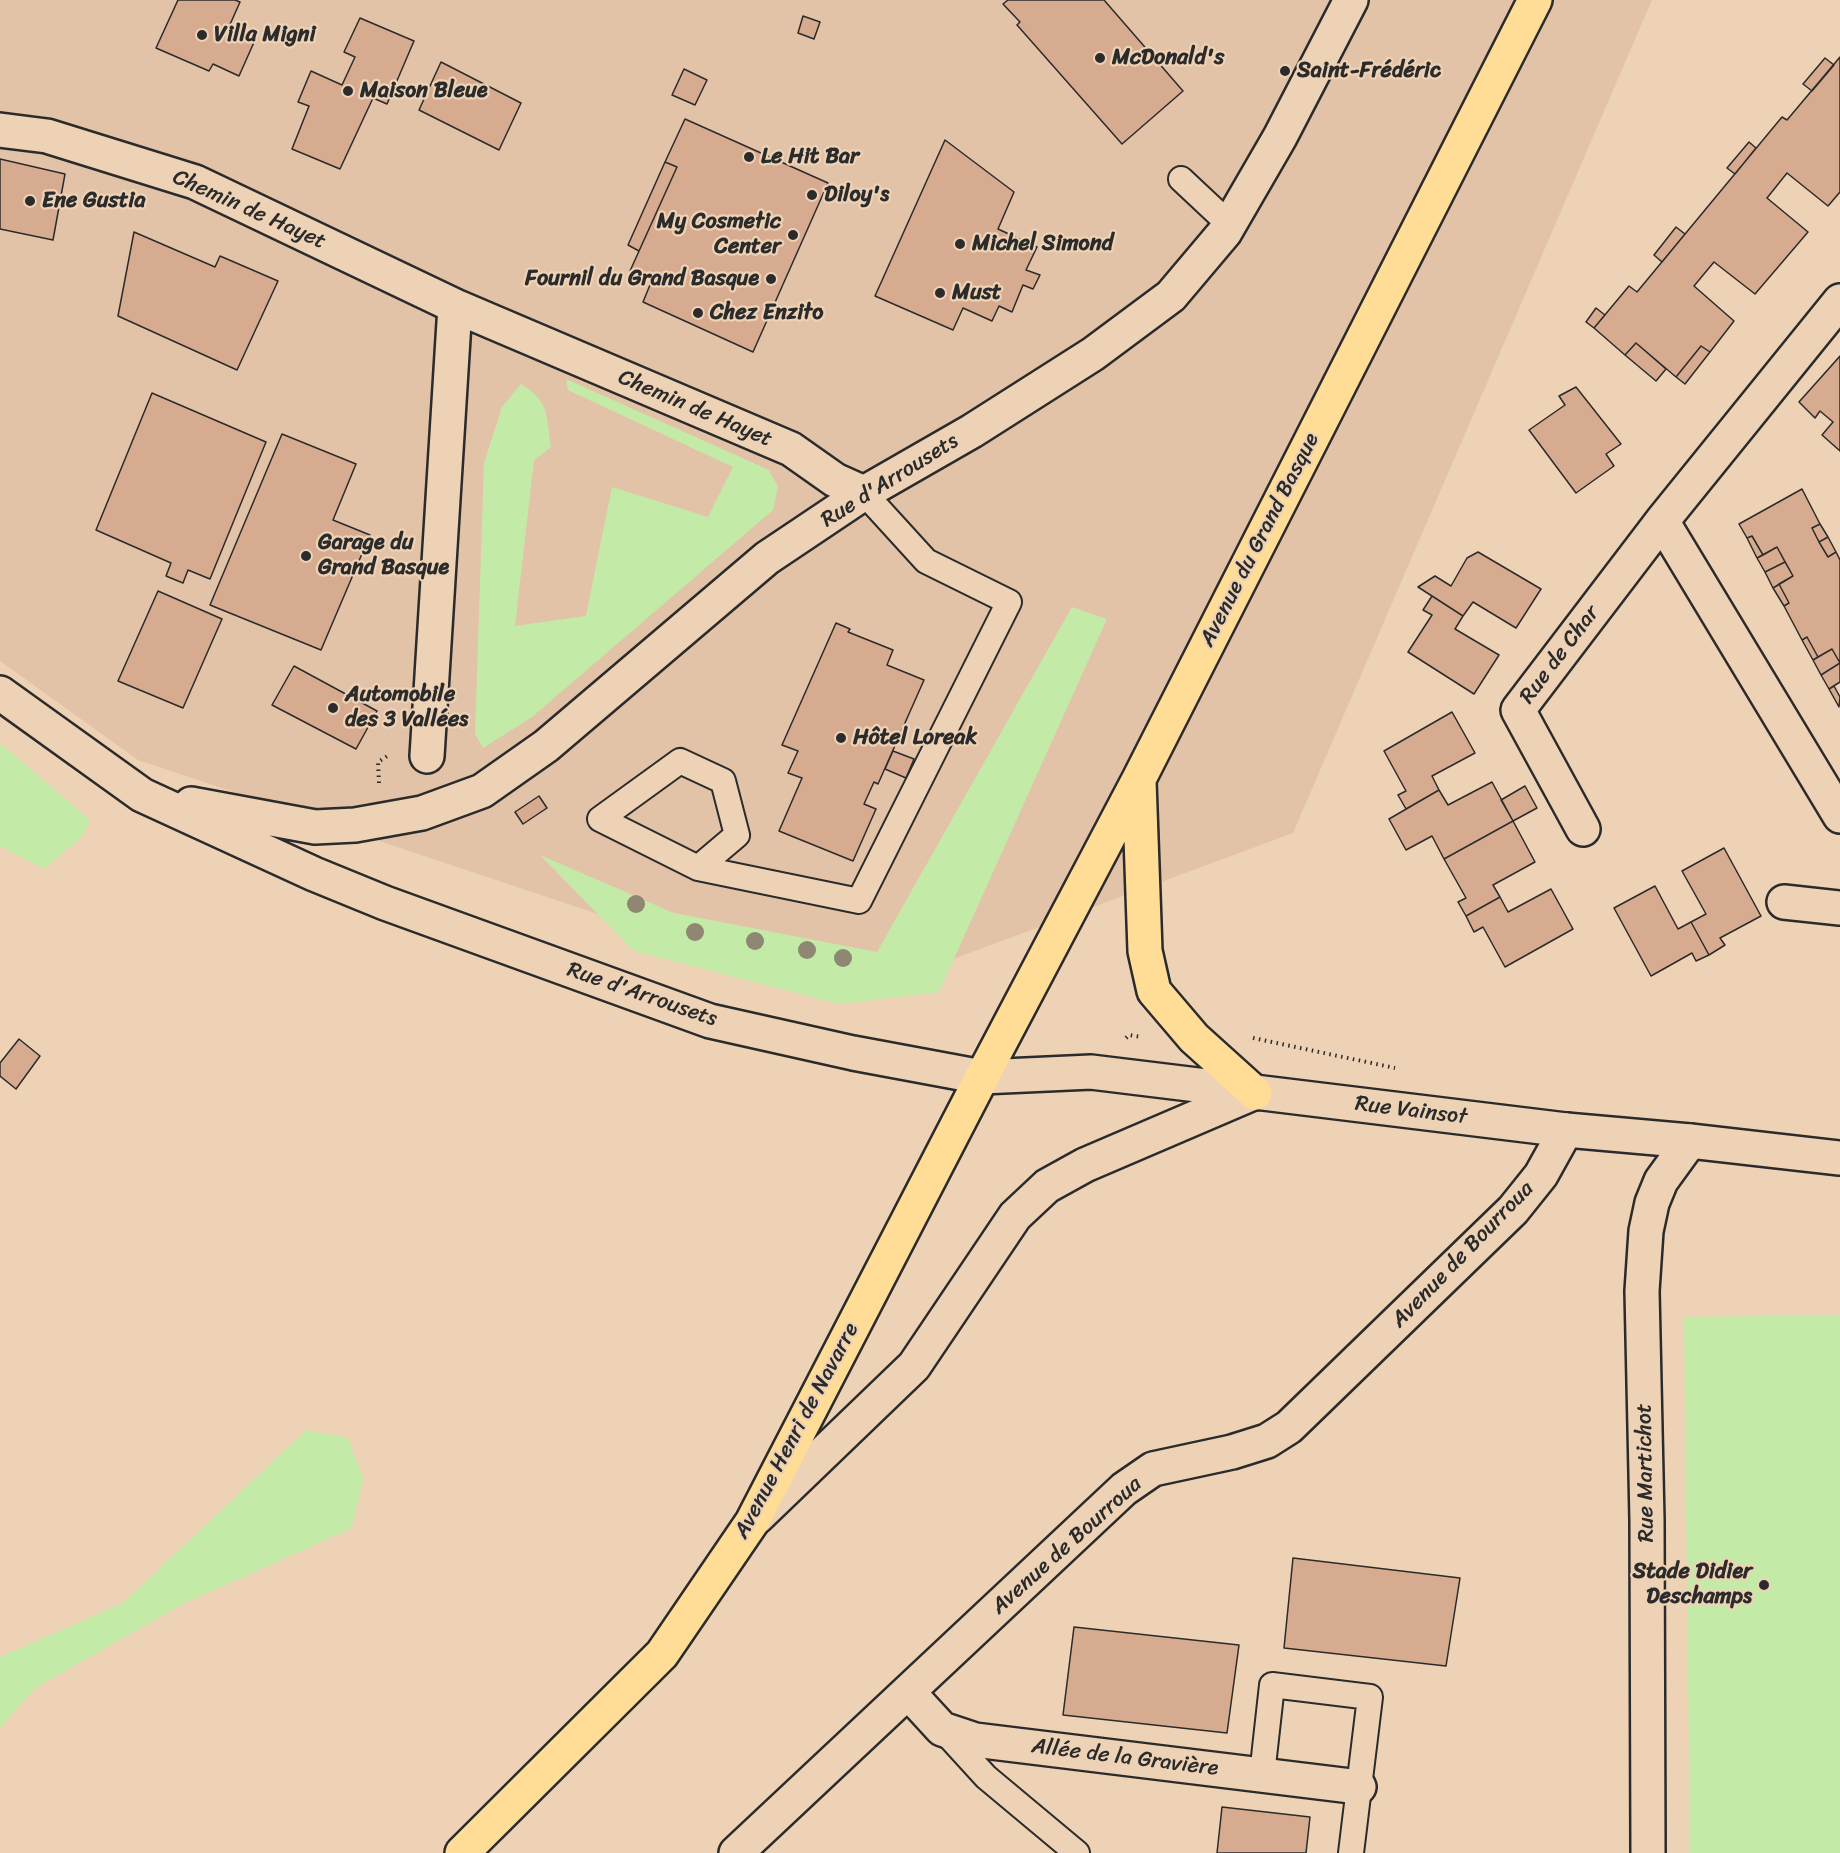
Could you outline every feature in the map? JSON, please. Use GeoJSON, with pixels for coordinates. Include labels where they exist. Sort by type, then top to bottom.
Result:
{"type":"FeatureCollection","features":[{"type":"Feature","properties":{"kind":"main road","name":"Avenue du Grand Basque"},"geometry":{"type":"LineString","coordinates":[[982,1077],[1139,779],[1535,0]]}},
{"type":"Feature","properties":{"kind":"main road"},"geometry":{"type":"LineString","coordinates":[[1139,779],[1145,951],[1154,991],[1194,1038],[1255,1093]]}},
{"type":"Feature","properties":{"kind":"main road","name":"Avenue Henri de Navarre"},"geometry":{"type":"LineString","coordinates":[[462,1853],[662,1654],[752,1522],[982,1077]]}},
{"type":"Feature","properties":{"kind":"street","name":"Rue d'Arrousets"},"geometry":{"type":"LineString","coordinates":[[142,795],[315,827],[355,825],[422,813],[482,791],[546,746],[767,558],[864,493],[972,431],[1093,354],[1171,296],[1225,232],[1280,137],[1351,0]]}},
{"type":"Feature","properties":{"kind":"street","name":"Chemin de Hayet"},"geometry":{"type":"LineString","coordinates":[[0,130],[47,136],[195,182],[454,306],[791,449],[835,480],[864,493]]}},
{"type":"Feature","properties":{"kind":"street","name":"Rue de Char"},"geometry":{"type":"LineString","coordinates":[[1582,829],[1518,710],[1662,521],[1840,301]]}},
{"type":"Feature","properties":{"kind":"street"},"geometry":{"type":"LineString","coordinates":[[427,756],[454,306]]}},
{"type":"Feature","properties":{"kind":"street"},"geometry":{"type":"LineString","coordinates":[[1662,521],[1840,816]]}},
{"type":"Feature","properties":{"kind":"street","name":"Rue d'Arrousets"},"geometry":{"type":"LineString","coordinates":[[0,693],[142,795],[314,874],[396,907],[710,1021],[853,1053],[982,1077]]}},
{"type":"Feature","properties":{"kind":"street"},"geometry":{"type":"LineString","coordinates":[[314,874],[315,827]]}},
{"type":"Feature","properties":{"kind":"street"},"geometry":{"type":"LineString","coordinates":[[1784,902],[1840,908]]}},
{"type":"Feature","properties":{"kind":"street","name":"Rue Vainsot"},"geometry":{"type":"LineString","coordinates":[[982,1077],[1091,1072],[1566,1130],[1840,1158]]}},
{"type":"Feature","properties":{"kind":"street"},"geometry":{"type":"LineString","coordinates":[[752,1522],[914,1366],[1015,1216],[1047,1186],[1085,1165],[1255,1093]]}},
{"type":"Feature","properties":{"kind":"street","name":"Avenue de Bourroua"},"geometry":{"type":"LineString","coordinates":[[736,1853],[1124,1489],[1153,1469],[1232,1452],[1267,1441],[1289,1427],[1514,1210],[1541,1175],[1566,1130]]}},
{"type":"Feature","properties":{"kind":"street","name":"Rue Martichot"},"geometry":{"type":"LineString","coordinates":[[1648,1853],[1647,1520],[1642,1291],[1646,1231],[1652,1203],[1661,1181],[1690,1141]]}},
{"type":"Feature","properties":{"kind":"street","name":"Allée de la Gravière"},"geometry":{"type":"LineString","coordinates":[[908,1692],[942,1729],[975,1740],[1359,1787]]}},
{"type":"Feature","properties":{"kind":"lane"},"geometry":{"type":"LineString","coordinates":[[1181,179],[1229,224]]}},
{"type":"Feature","properties":{"kind":"lane"},"geometry":{"type":"LineString","coordinates":[[698,868],[737,835],[723,781],[680,760],[600,819],[698,868],[859,901],[1009,602],[926,561],[864,493]]}},
{"type":"Feature","properties":{"kind":"lane"},"geometry":{"type":"LineString","coordinates":[[1262,1775],[1272,1685],[1370,1696],[1351,1853]]}},
{"type":"Feature","properties":{"kind":"lane"},"geometry":{"type":"LineString","coordinates":[[942,1729],[986,1777],[1077,1853]]}},
{"type":"Feature","properties":{"kind":"path"},"geometry":{"type":"LineString","coordinates":[[378,762],[379,792]]}},
{"type":"Feature","properties":{"kind":"shaded area"},"geometry":{"type":"Polygon","coordinates":[[[0,0],[1652,0],[1293,833],[848,998],[138,760],[0,661],[0,0]]]}},
{"type":"Feature","properties":{"kind":"green space"},"geometry":{"type":"Polygon","coordinates":[[[566,379],[769,470],[778,487],[773,510],[532,717],[483,748],[475,734],[484,463],[502,407],[521,384],[542,403],[547,418],[551,447],[534,460],[515,626],[586,616],[612,487],[708,517],[733,467],[568,390],[566,379]]]}},
{"type":"Feature","properties":{"kind":"green space"},"geometry":{"type":"Polygon","coordinates":[[[1072,607],[1107,619],[939,992],[839,1004],[634,951],[540,855],[674,913],[877,952],[1072,607]]]}},
{"type":"Feature","properties":{"kind":"green space"},"geometry":{"type":"Polygon","coordinates":[[[0,743],[90,820],[83,836],[44,869],[0,846],[0,743]]]}},
{"type":"Feature","properties":{"kind":"green space","name":"Stade Didier Deschamps"},"geometry":{"type":"Polygon","coordinates":[[[1840,1315],[1840,1853],[1690,1853],[1684,1317],[1840,1315]]]}},
{"type":"Feature","properties":{"kind":"green space"},"geometry":{"type":"Polygon","coordinates":[[[306,1430],[348,1438],[363,1478],[352,1528],[183,1604],[35,1688],[0,1728],[0,1657],[123,1603],[306,1430]]]}},
{"type":"Feature","properties":{"kind":"building","name":"Villa Migni"},"geometry":{"type":"Polygon","coordinates":[[[178,0],[235,0],[240,2],[228,29],[255,40],[239,76],[213,64],[209,71],[156,48],[178,0]]]}},
{"type":"Feature","properties":{"kind":"building","name":"McDonald's"},"geometry":{"type":"Polygon","coordinates":[[[1008,0],[1104,0],[1183,91],[1122,144],[1017,25],[1020,22],[1003,4],[1008,0]]]}},
{"type":"Feature","properties":{"kind":"building"},"geometry":{"type":"Polygon","coordinates":[[[803,16],[820,22],[814,39],[798,33],[803,16]]]}},
{"type":"Feature","properties":{"kind":"building","name":"Maison Bleue"},"geometry":{"type":"Polygon","coordinates":[[[360,18],[414,41],[387,104],[373,98],[340,169],[292,149],[309,106],[298,102],[311,71],[342,85],[355,57],[344,52],[360,18]]]}},
{"type":"Feature","properties":{"kind":"building"},"geometry":{"type":"Polygon","coordinates":[[[1840,57],[1840,192],[1828,206],[1787,173],[1767,198],[1808,232],[1755,294],[1714,262],[1694,286],[1734,321],[1710,352],[1701,346],[1676,377],[1636,343],[1625,355],[1594,328],[1629,286],[1637,292],[1782,117],[1787,120],[1840,57]]]}},
{"type":"Feature","properties":{"kind":"building"},"geometry":{"type":"Polygon","coordinates":[[[1825,58],[1834,65],[1812,91],[1803,84],[1825,58]]]}},
{"type":"Feature","properties":{"kind":"building"},"geometry":{"type":"Polygon","coordinates":[[[441,62],[521,103],[499,150],[419,110],[441,62]]]}},
{"type":"Feature","properties":{"kind":"building"},"geometry":{"type":"Polygon","coordinates":[[[684,69],[707,80],[695,105],[672,95],[684,69]]]}},
{"type":"Feature","properties":{"kind":"building"},"geometry":{"type":"Polygon","coordinates":[[[685,119],[828,183],[753,352],[643,302],[652,280],[630,271],[677,167],[665,162],[685,119]]]}},
{"type":"Feature","properties":{"kind":"building"},"geometry":{"type":"Polygon","coordinates":[[[945,140],[1014,192],[998,229],[1037,247],[1026,270],[1040,275],[1033,289],[1023,285],[1012,312],[999,306],[992,321],[963,308],[953,330],[875,296],[945,140]]]}},
{"type":"Feature","properties":{"kind":"building"},"geometry":{"type":"Polygon","coordinates":[[[1749,142],[1756,148],[1735,174],[1727,168],[1749,142]]]}},
{"type":"Feature","properties":{"kind":"building","name":"Ene Gustia"},"geometry":{"type":"Polygon","coordinates":[[[0,159],[65,174],[53,240],[0,229],[0,159]]]}},
{"type":"Feature","properties":{"kind":"building"},"geometry":{"type":"Polygon","coordinates":[[[665,162],[677,167],[639,251],[628,245],[665,162]]]}},
{"type":"Feature","properties":{"kind":"building"},"geometry":{"type":"Polygon","coordinates":[[[1676,227],[1685,234],[1662,262],[1654,255],[1676,227]]]}},
{"type":"Feature","properties":{"kind":"building"},"geometry":{"type":"Polygon","coordinates":[[[134,232],[215,267],[220,256],[278,281],[237,370],[118,316],[134,232]]]}},
{"type":"Feature","properties":{"kind":"building"},"geometry":{"type":"Polygon","coordinates":[[[1596,308],[1605,315],[1594,328],[1586,322],[1596,308]]]}},
{"type":"Feature","properties":{"kind":"building"},"geometry":{"type":"Polygon","coordinates":[[[1636,343],[1666,369],[1656,381],[1625,355],[1636,343]]]}},
{"type":"Feature","properties":{"kind":"building"},"geometry":{"type":"Polygon","coordinates":[[[1701,346],[1710,352],[1685,384],[1676,377],[1701,346]]]}},
{"type":"Feature","properties":{"kind":"building"},"geometry":{"type":"Polygon","coordinates":[[[1840,356],[1840,451],[1822,435],[1833,422],[1820,411],[1815,418],[1799,402],[1840,356]]]}},
{"type":"Feature","properties":{"kind":"building"},"geometry":{"type":"Polygon","coordinates":[[[1576,387],[1621,444],[1606,454],[1614,466],[1576,493],[1529,430],[1565,405],[1559,396],[1576,387]]]}},
{"type":"Feature","properties":{"kind":"building"},"geometry":{"type":"Polygon","coordinates":[[[152,393],[266,442],[210,579],[188,570],[183,583],[166,576],[171,563],[96,530],[152,393]]]}},
{"type":"Feature","properties":{"kind":"building"},"geometry":{"type":"Polygon","coordinates":[[[282,434],[356,464],[333,520],[370,535],[321,650],[210,605],[282,434]]]}},
{"type":"Feature","properties":{"kind":"building"},"geometry":{"type":"Polygon","coordinates":[[[1802,489],[1820,524],[1812,528],[1819,542],[1828,557],[1836,552],[1840,560],[1840,663],[1832,649],[1818,657],[1807,637],[1802,640],[1784,606],[1789,603],[1779,584],[1793,576],[1777,547],[1763,555],[1752,536],[1747,538],[1739,524],[1802,489]]]}},
{"type":"Feature","properties":{"kind":"building"},"geometry":{"type":"Polygon","coordinates":[[[1820,524],[1828,537],[1819,542],[1812,528],[1820,524]]]}},
{"type":"Feature","properties":{"kind":"building"},"geometry":{"type":"Polygon","coordinates":[[[1752,536],[1763,555],[1757,558],[1747,538],[1752,536]]]}},
{"type":"Feature","properties":{"kind":"building"},"geometry":{"type":"Polygon","coordinates":[[[1828,537],[1836,552],[1828,557],[1819,542],[1828,537]]]}},
{"type":"Feature","properties":{"kind":"building"},"geometry":{"type":"Polygon","coordinates":[[[1777,547],[1785,562],[1765,572],[1757,558],[1777,547]]]}},
{"type":"Feature","properties":{"kind":"building"},"geometry":{"type":"Polygon","coordinates":[[[1478,552],[1541,589],[1516,628],[1473,602],[1463,616],[1418,587],[1435,576],[1451,586],[1467,558],[1478,552]]]}},
{"type":"Feature","properties":{"kind":"building"},"geometry":{"type":"Polygon","coordinates":[[[1785,562],[1793,576],[1773,588],[1765,572],[1785,562]]]}},
{"type":"Feature","properties":{"kind":"building"},"geometry":{"type":"Polygon","coordinates":[[[1779,584],[1789,603],[1784,606],[1773,588],[1779,584]]]}},
{"type":"Feature","properties":{"kind":"building"},"geometry":{"type":"Polygon","coordinates":[[[158,591],[222,619],[183,708],[118,681],[158,591]]]}},
{"type":"Feature","properties":{"kind":"building"},"geometry":{"type":"Polygon","coordinates":[[[1432,596],[1463,616],[1455,629],[1499,655],[1474,694],[1408,652],[1432,615],[1423,610],[1432,596]]]}},
{"type":"Feature","properties":{"kind":"building"},"geometry":{"type":"Polygon","coordinates":[[[836,623],[850,629],[848,632],[893,650],[887,665],[924,680],[878,784],[874,782],[864,804],[876,809],[853,861],[779,831],[802,778],[788,773],[798,751],[782,745],[836,623]]]}},
{"type":"Feature","properties":{"kind":"building"},"geometry":{"type":"Polygon","coordinates":[[[1807,637],[1818,657],[1813,660],[1802,640],[1807,637]]]}},
{"type":"Feature","properties":{"kind":"building"},"geometry":{"type":"Polygon","coordinates":[[[1832,649],[1840,663],[1821,675],[1813,660],[1832,649]]]}},
{"type":"Feature","properties":{"kind":"building"},"geometry":{"type":"Polygon","coordinates":[[[1840,663],[1840,682],[1829,689],[1821,675],[1840,663]]]}},
{"type":"Feature","properties":{"kind":"building"},"geometry":{"type":"Polygon","coordinates":[[[294,666],[377,711],[356,749],[272,705],[294,666]]]}},
{"type":"Feature","properties":{"kind":"building"},"geometry":{"type":"Polygon","coordinates":[[[1834,686],[1840,697],[1839,707],[1829,689],[1834,686]]]}},
{"type":"Feature","properties":{"kind":"building"},"geometry":{"type":"Polygon","coordinates":[[[1452,712],[1475,753],[1432,776],[1439,790],[1406,809],[1398,795],[1406,791],[1384,751],[1452,712]]]}},
{"type":"Feature","properties":{"kind":"building"},"geometry":{"type":"Polygon","coordinates":[[[893,751],[914,759],[906,778],[885,769],[893,751]]]}},
{"type":"Feature","properties":{"kind":"building"},"geometry":{"type":"Polygon","coordinates":[[[1492,782],[1513,821],[1444,859],[1432,836],[1406,850],[1389,819],[1439,790],[1448,805],[1492,782]]]}},
{"type":"Feature","properties":{"kind":"building"},"geometry":{"type":"Polygon","coordinates":[[[1525,786],[1537,808],[1513,821],[1501,800],[1525,786]]]}},
{"type":"Feature","properties":{"kind":"building"},"geometry":{"type":"Polygon","coordinates":[[[539,796],[547,808],[523,824],[515,812],[539,796]]]}},
{"type":"Feature","properties":{"kind":"building"},"geometry":{"type":"Polygon","coordinates":[[[1513,821],[1535,862],[1493,885],[1500,897],[1466,916],[1458,902],[1466,898],[1444,859],[1513,821]]]}},
{"type":"Feature","properties":{"kind":"building"},"geometry":{"type":"Polygon","coordinates":[[[1724,848],[1761,916],[1720,938],[1725,945],[1709,955],[1691,922],[1706,914],[1682,871],[1724,848]]]}},
{"type":"Feature","properties":{"kind":"building"},"geometry":{"type":"Polygon","coordinates":[[[1655,886],[1678,929],[1691,922],[1709,955],[1696,961],[1692,953],[1651,976],[1614,908],[1655,886]]]}},
{"type":"Feature","properties":{"kind":"building"},"geometry":{"type":"Polygon","coordinates":[[[1551,889],[1573,929],[1505,967],[1483,927],[1474,932],[1466,916],[1500,897],[1508,912],[1551,889]]]}},
{"type":"Feature","properties":{"kind":"building"},"geometry":{"type":"Polygon","coordinates":[[[19,1039],[40,1056],[16,1089],[0,1076],[0,1063],[19,1039]]]}},
{"type":"Feature","properties":{"kind":"building"},"geometry":{"type":"Polygon","coordinates":[[[1293,1558],[1460,1578],[1446,1666],[1284,1648],[1293,1558]]]}},
{"type":"Feature","properties":{"kind":"building"},"geometry":{"type":"Polygon","coordinates":[[[1074,1627],[1239,1645],[1227,1733],[1063,1715],[1074,1627]]]}},
{"type":"Feature","properties":{"kind":"building"},"geometry":{"type":"Polygon","coordinates":[[[1222,1807],[1310,1817],[1306,1853],[1217,1853],[1222,1807]]]}},
{"type":"Feature","properties":{"kind":"place","name":"Villa Migni"},"geometry":{"type":"Point","coordinates":[202,35]}},
{"type":"Feature","properties":{"kind":"place","name":"McDonald's"},"geometry":{"type":"Point","coordinates":[1100,58]}},
{"type":"Feature","properties":{"kind":"place","name":"Saint-Frédéric"},"geometry":{"type":"Point","coordinates":[1285,71]}},
{"type":"Feature","properties":{"kind":"place","name":"Maison Bleue"},"geometry":{"type":"Point","coordinates":[348,91]}},
{"type":"Feature","properties":{"kind":"place","name":"Le Hit Bar"},"geometry":{"type":"Point","coordinates":[749,157]}},
{"type":"Feature","properties":{"kind":"place","name":"Diloy's"},"geometry":{"type":"Point","coordinates":[812,195]}},
{"type":"Feature","properties":{"kind":"place","name":"Ene Gustia"},"geometry":{"type":"Point","coordinates":[30,201]}},
{"type":"Feature","properties":{"kind":"place","name":"My Cosmetic Center"},"geometry":{"type":"Point","coordinates":[793,235]}},
{"type":"Feature","properties":{"kind":"place","name":"Michel Simond"},"geometry":{"type":"Point","coordinates":[960,244]}},
{"type":"Feature","properties":{"kind":"place","name":"Fournil du Grand Basque"},"geometry":{"type":"Point","coordinates":[771,279]}},
{"type":"Feature","properties":{"kind":"place","name":"Must"},"geometry":{"type":"Point","coordinates":[940,293]}},
{"type":"Feature","properties":{"kind":"place","name":"Chez Enzito"},"geometry":{"type":"Point","coordinates":[698,313]}},
{"type":"Feature","properties":{"kind":"place","name":"Garage du Grand Basque"},"geometry":{"type":"Point","coordinates":[306,556]}},
{"type":"Feature","properties":{"kind":"place","name":"Automobile des 3 Vallées"},"geometry":{"type":"Point","coordinates":[333,708]}},
{"type":"Feature","properties":{"kind":"place","name":"Hôtel Loreak"},"geometry":{"type":"Point","coordinates":[841,738]}},
{"type":"Feature","properties":{"kind":"place","name":"Stade Didier Deschamps"},"geometry":{"type":"Point","coordinates":[1764,1585]}}]}
